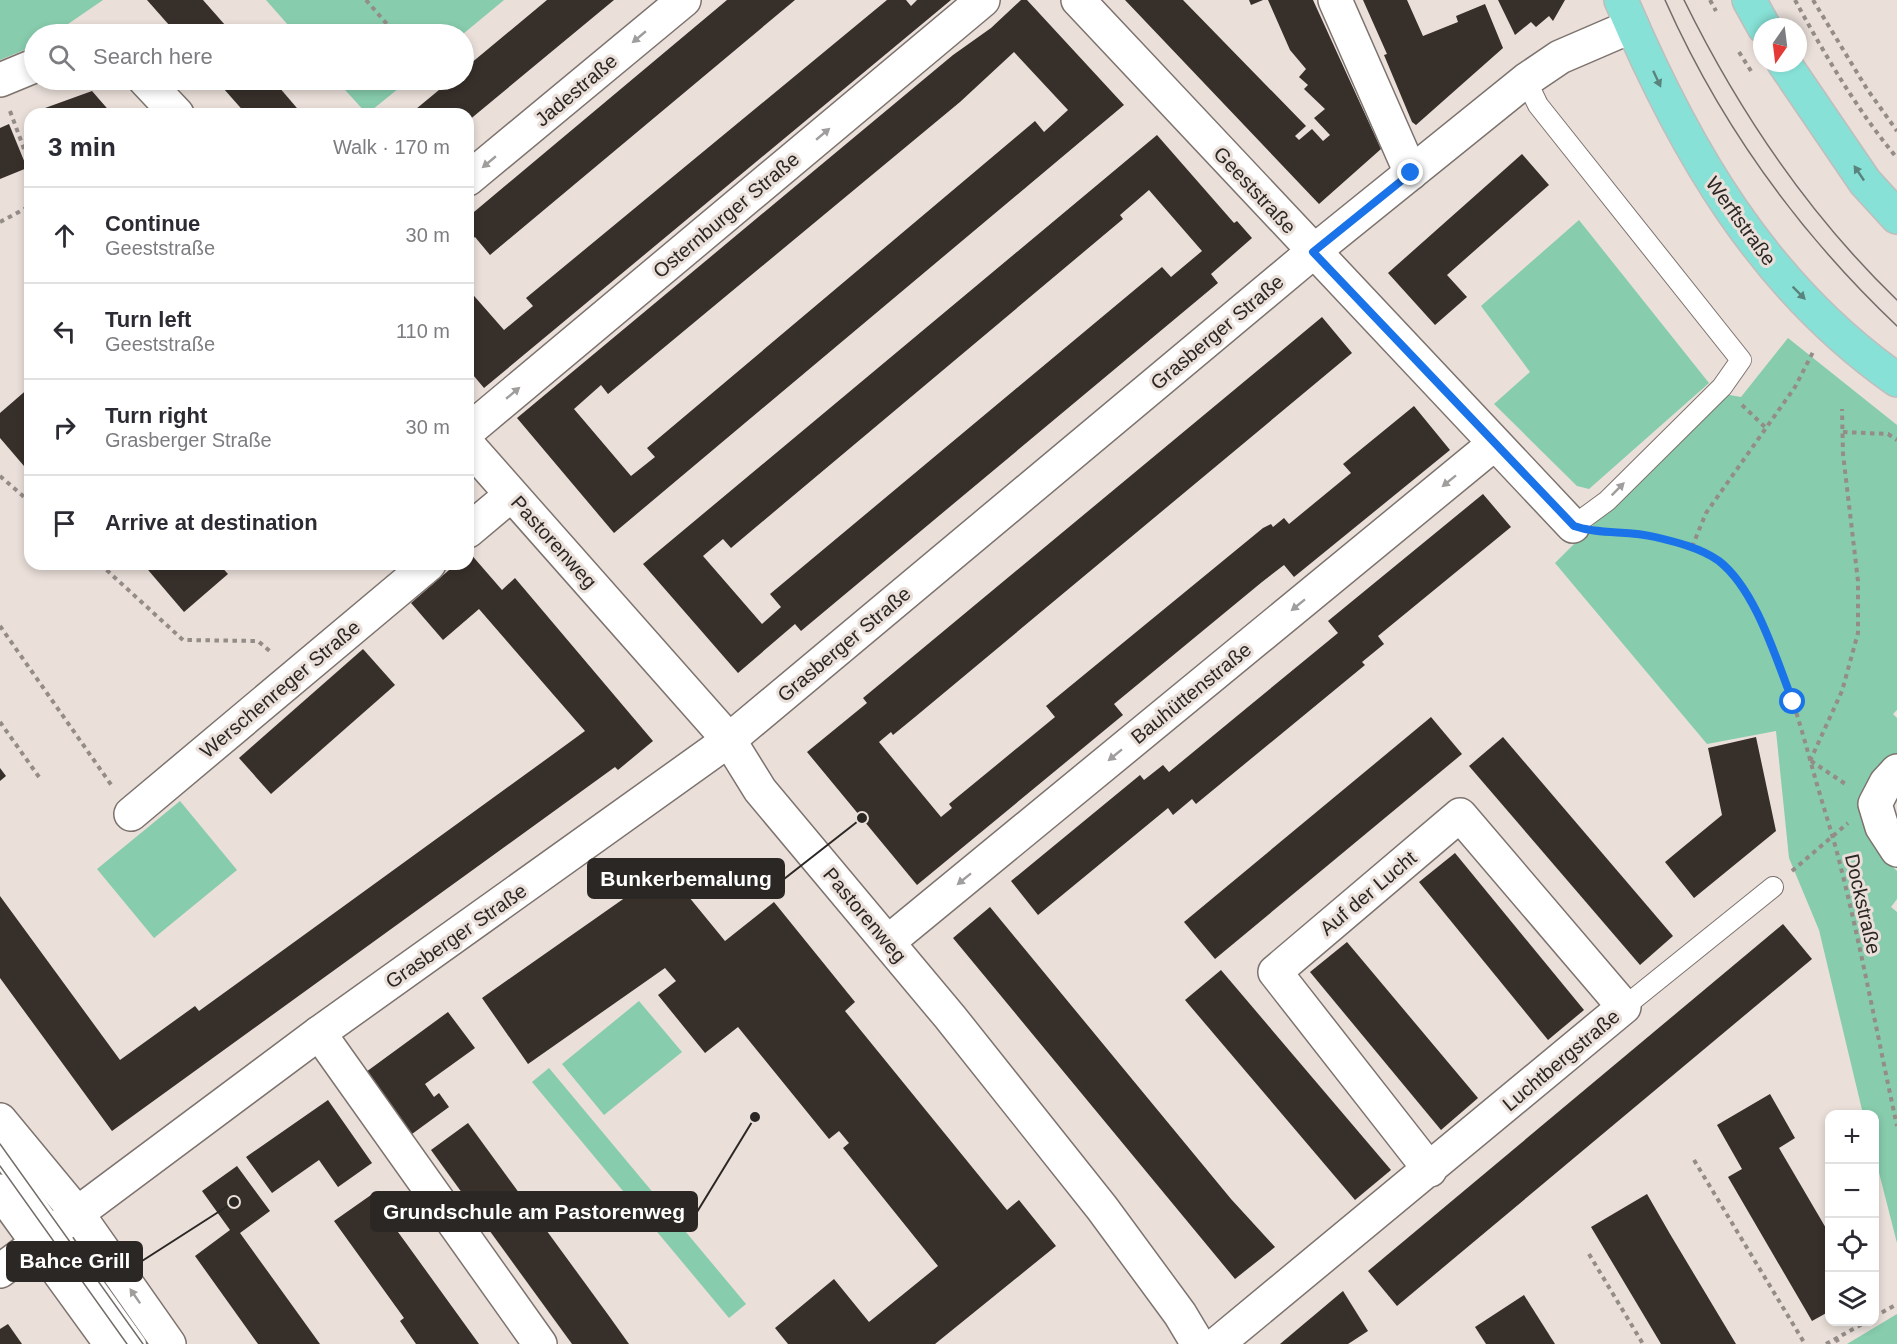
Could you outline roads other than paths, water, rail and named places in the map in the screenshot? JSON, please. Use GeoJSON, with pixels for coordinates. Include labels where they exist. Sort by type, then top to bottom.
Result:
{"type":"FeatureCollection","features":[{"type":"Feature","properties":{"kind":"main road"},"geometry":{"type":"LineString","coordinates":[[1749,0],[1759,18]]}},
{"type":"Feature","properties":{"kind":"main road","name":"Werftstraße"},"geometry":{"type":"LineString","coordinates":[[1627,13],[1674,117],[1725,204],[1775,269],[1829,324],[1897,380]]}},
{"type":"Feature","properties":{"kind":"main road"},"geometry":{"type":"LineString","coordinates":[[1790,72],[1865,182],[1897,217]]}},
{"type":"Feature","properties":{"kind":"street","name":"Jadestraße"},"geometry":{"type":"LineString","coordinates":[[474,174],[684,0]]}},
{"type":"Feature","properties":{"kind":"street","name":"Osternburger Straße"},"geometry":{"type":"LineString","coordinates":[[474,426],[983,0]]}},
{"type":"Feature","properties":{"kind":"street","name":"Geeststraße"},"geometry":{"type":"LineString","coordinates":[[1078,0],[1494,444],[1574,526]]}},
{"type":"Feature","properties":{"kind":"street"},"geometry":{"type":"LineString","coordinates":[[1335,0],[1411,173]]}},
{"type":"Feature","properties":{"kind":"street","name":"Grasberger Straße"},"geometry":{"type":"LineString","coordinates":[[0,1271],[319,1033],[729,740],[1313,252],[1526,80],[1627,13]]}},
{"type":"Feature","properties":{"kind":"street"},"geometry":{"type":"LineString","coordinates":[[4,93],[24,75]]}},
{"type":"Feature","properties":{"kind":"street"},"geometry":{"type":"LineString","coordinates":[[154,90],[171,108]]}},
{"type":"Feature","properties":{"kind":"street","name":"Bauhüttenstraße"},"geometry":{"type":"LineString","coordinates":[[888,942],[1494,444]]}},
{"type":"Feature","properties":{"kind":"street","name":"Pastorenweg"},"geometry":{"type":"LineString","coordinates":[[474,452],[729,740],[760,790],[888,942],[1102,1208],[1180,1314],[1198,1344]]}},
{"type":"Feature","properties":{"kind":"street"},"geometry":{"type":"LineString","coordinates":[[474,526],[511,495]]}},
{"type":"Feature","properties":{"kind":"street","name":"Werschenreger Straße"},"geometry":{"type":"LineString","coordinates":[[131,814],[422,570]]}},
{"type":"Feature","properties":{"kind":"street"},"geometry":{"type":"LineString","coordinates":[[1897,771],[1886,783],[1875,804],[1882,827],[1897,850]]}},
{"type":"Feature","properties":{"kind":"street","name":"Auf der Lucht"},"geometry":{"type":"LineString","coordinates":[[1430,1170],[1275,972],[1460,815],[1624,1008]]}},
{"type":"Feature","properties":{"kind":"street","name":"Luchtbergstraße"},"geometry":{"type":"LineString","coordinates":[[1217,1344],[1624,1008]]}},
{"type":"Feature","properties":{"kind":"street"},"geometry":{"type":"LineString","coordinates":[[319,1033],[540,1344]]}},
{"type":"Feature","properties":{"kind":"street"},"geometry":{"type":"LineString","coordinates":[[0,1120],[111,1344]]}},
{"type":"Feature","properties":{"kind":"street"},"geometry":{"type":"LineString","coordinates":[[0,1191],[56,1229],[169,1344]]}},
{"type":"Feature","properties":{"kind":"lane"},"geometry":{"type":"LineString","coordinates":[[1526,80],[1538,105],[1741,360],[1722,387],[1607,501],[1574,526]]}},
{"type":"Feature","properties":{"kind":"lane","name":"Luchtbergstraße"},"geometry":{"type":"LineString","coordinates":[[1624,1008],[1773,887]]}},
{"type":"Feature","properties":{"kind":"lane"},"geometry":{"type":"LineString","coordinates":[[0,1154],[56,1229],[136,1344]]}},
{"type":"Feature","properties":{"kind":"tram line"},"geometry":{"type":"LineString","coordinates":[[1665,0],[1711,90],[1765,175],[1827,253],[1897,326]]}},
{"type":"Feature","properties":{"kind":"tram line"},"geometry":{"type":"LineString","coordinates":[[1684,0],[1728,82],[1777,159],[1833,232],[1897,300]]}},
{"type":"Feature","properties":{"kind":"tram line"},"geometry":{"type":"LineString","coordinates":[[0,1144],[143,1344]]}},
{"type":"Feature","properties":{"kind":"tram line"},"geometry":{"type":"LineString","coordinates":[[0,1166],[127,1344]]}},
{"type":"Feature","properties":{"kind":"place","name":"Bunkerbemalung"},"geometry":{"type":"Point","coordinates":[862,818]}},
{"type":"Feature","properties":{"kind":"place","name":"Grundschule am Pastorenweg"},"geometry":{"type":"Point","coordinates":[755,1117]}},
{"type":"Feature","properties":{"kind":"place","name":"Bahce Grill"},"geometry":{"type":"Point","coordinates":[234,1202]}}]}
